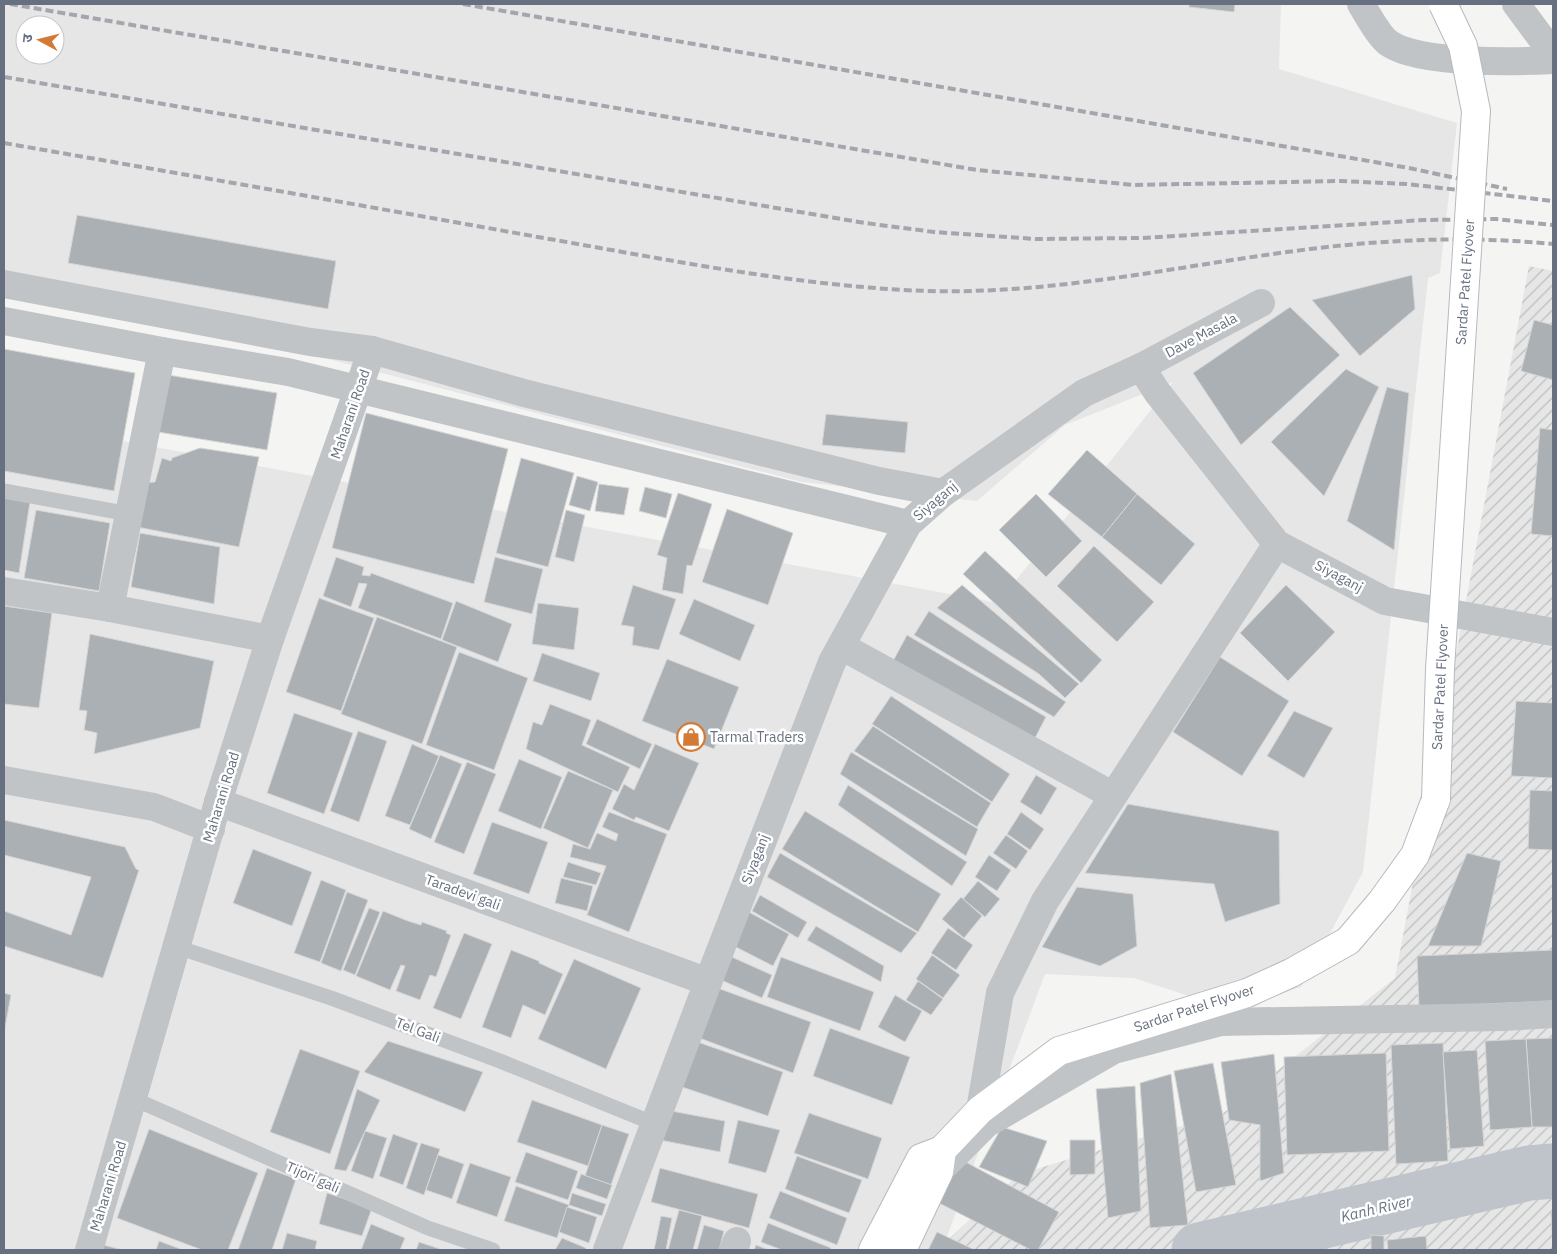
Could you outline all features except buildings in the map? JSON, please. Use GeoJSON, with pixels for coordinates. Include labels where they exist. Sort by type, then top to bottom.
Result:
{"type":"FeatureCollection","features":[{"type":"Feature","properties":{"kind":"main road","name":"Sardar Patel Flyover"},"geometry":{"type":"LineString","coordinates":[[940,1161],[980,1110],[1059,1051],[1247,993],[1291,973],[1348,941],[1382,901],[1416,855],[1436,799],[1440,669],[1476,111],[1463,46],[1443,4]]}},
{"type":"Feature","properties":{"kind":"main road"},"geometry":{"type":"LineString","coordinates":[[873,1250],[921,1158],[940,1161],[902,1250]]}},
{"type":"Feature","properties":{"kind":"street"},"geometry":{"type":"LineString","coordinates":[[1361,4],[1388,44],[1420,56],[1520,62],[1553,60]]}},
{"type":"Feature","properties":{"kind":"street"},"geometry":{"type":"LineString","coordinates":[[1516,4],[1553,54]]}},
{"type":"Feature","properties":{"kind":"street"},"geometry":{"type":"LineString","coordinates":[[4,284],[310,342],[372,350],[524,393],[878,481],[943,493]]}},
{"type":"Feature","properties":{"kind":"street","name":"Dave Masala"},"geometry":{"type":"LineString","coordinates":[[1141,367],[1261,303]]}},
{"type":"Feature","properties":{"kind":"street"},"geometry":{"type":"LineString","coordinates":[[4,321],[162,351],[288,372],[908,524]]}},
{"type":"Feature","properties":{"kind":"street","name":"Maharani Road"},"geometry":{"type":"LineString","coordinates":[[89,1250],[218,802],[270,639],[372,350]]}},
{"type":"Feature","properties":{"kind":"street"},"geometry":{"type":"LineString","coordinates":[[110,608],[162,351]]}},
{"type":"Feature","properties":{"kind":"street","name":"Siyaganj"},"geometry":{"type":"LineString","coordinates":[[607,1250],[832,662],[908,524],[943,493],[1084,393],[1141,367],[1157,392],[1277,544],[1386,601],[1553,632]]}},
{"type":"Feature","properties":{"kind":"street"},"geometry":{"type":"LineString","coordinates":[[980,1110],[1000,993],[1045,901],[1112,795],[1277,544]]}},
{"type":"Feature","properties":{"kind":"street"},"geometry":{"type":"LineString","coordinates":[[4,591],[110,608],[270,639]]}},
{"type":"Feature","properties":{"kind":"street"},"geometry":{"type":"LineString","coordinates":[[841,646],[1112,795]]}},
{"type":"Feature","properties":{"kind":"street"},"geometry":{"type":"LineString","coordinates":[[4,780],[154,807],[211,829]]}},
{"type":"Feature","properties":{"kind":"street","name":"Taradevi gali"},"geometry":{"type":"LineString","coordinates":[[218,802],[708,982]]}},
{"type":"Feature","properties":{"kind":"street"},"geometry":{"type":"LineString","coordinates":[[940,1161],[986,1124],[1114,1050],[1221,1022],[1503,1018],[1553,1014]]}},
{"type":"Feature","properties":{"kind":"lane"},"geometry":{"type":"LineString","coordinates":[[4,491],[129,514]]}},
{"type":"Feature","properties":{"kind":"lane","name":"Tel Gali"},"geometry":{"type":"LineString","coordinates":[[177,947],[331,998],[500,1061],[655,1124]]}},
{"type":"Feature","properties":{"kind":"lane","name":"Tijori gali"},"geometry":{"type":"LineString","coordinates":[[134,1099],[428,1228],[493,1250]]}},
{"type":"Feature","properties":{"kind":"shaded area","name":"Tarmal Traders"},"geometry":{"type":"Polygon","coordinates":[[[4,4],[1281,4],[1279,69],[1457,123],[1440,273],[1428,278],[1363,872],[1301,987],[1232,1010],[1134,978],[1045,974],[942,1250],[4,1250],[4,419],[998,603],[1173,382],[1065,425],[977,501],[802,482],[4,275],[4,4]]]}},
{"type":"Feature","properties":{"kind":"shaded area"},"geometry":{"type":"Polygon","coordinates":[[[1529,266],[1553,271],[1553,1250],[937,1250],[1019,1174],[1222,1114],[1395,978],[1529,266]]]}},
{"type":"Feature","properties":{"kind":"waterway","name":"Kanh River"},"geometry":{"type":"LineString","coordinates":[[1199,1250],[1529,1173],[1553,1171]]}},
{"type":"Feature","properties":{"kind":"railway"},"geometry":{"type":"LineString","coordinates":[[10,4],[977,170],[1134,185],[1340,181],[1407,184],[1553,201]]}},
{"type":"Feature","properties":{"kind":"railway"},"geometry":{"type":"LineString","coordinates":[[463,4],[1409,168],[1507,189]]}},
{"type":"Feature","properties":{"kind":"railway"},"geometry":{"type":"LineString","coordinates":[[4,77],[865,223],[934,232],[1036,239],[1142,238],[1424,220],[1496,219],[1553,225]]}},
{"type":"Feature","properties":{"kind":"railway"},"geometry":{"type":"LineString","coordinates":[[4,143],[720,269],[812,282],[904,290],[956,291],[1058,285],[1310,249],[1371,243],[1462,239],[1553,244]]}},
{"type":"Feature","properties":{"kind":"place","name":"Tarmal Traders"},"geometry":{"type":"Point","coordinates":[691,737]}}]}
